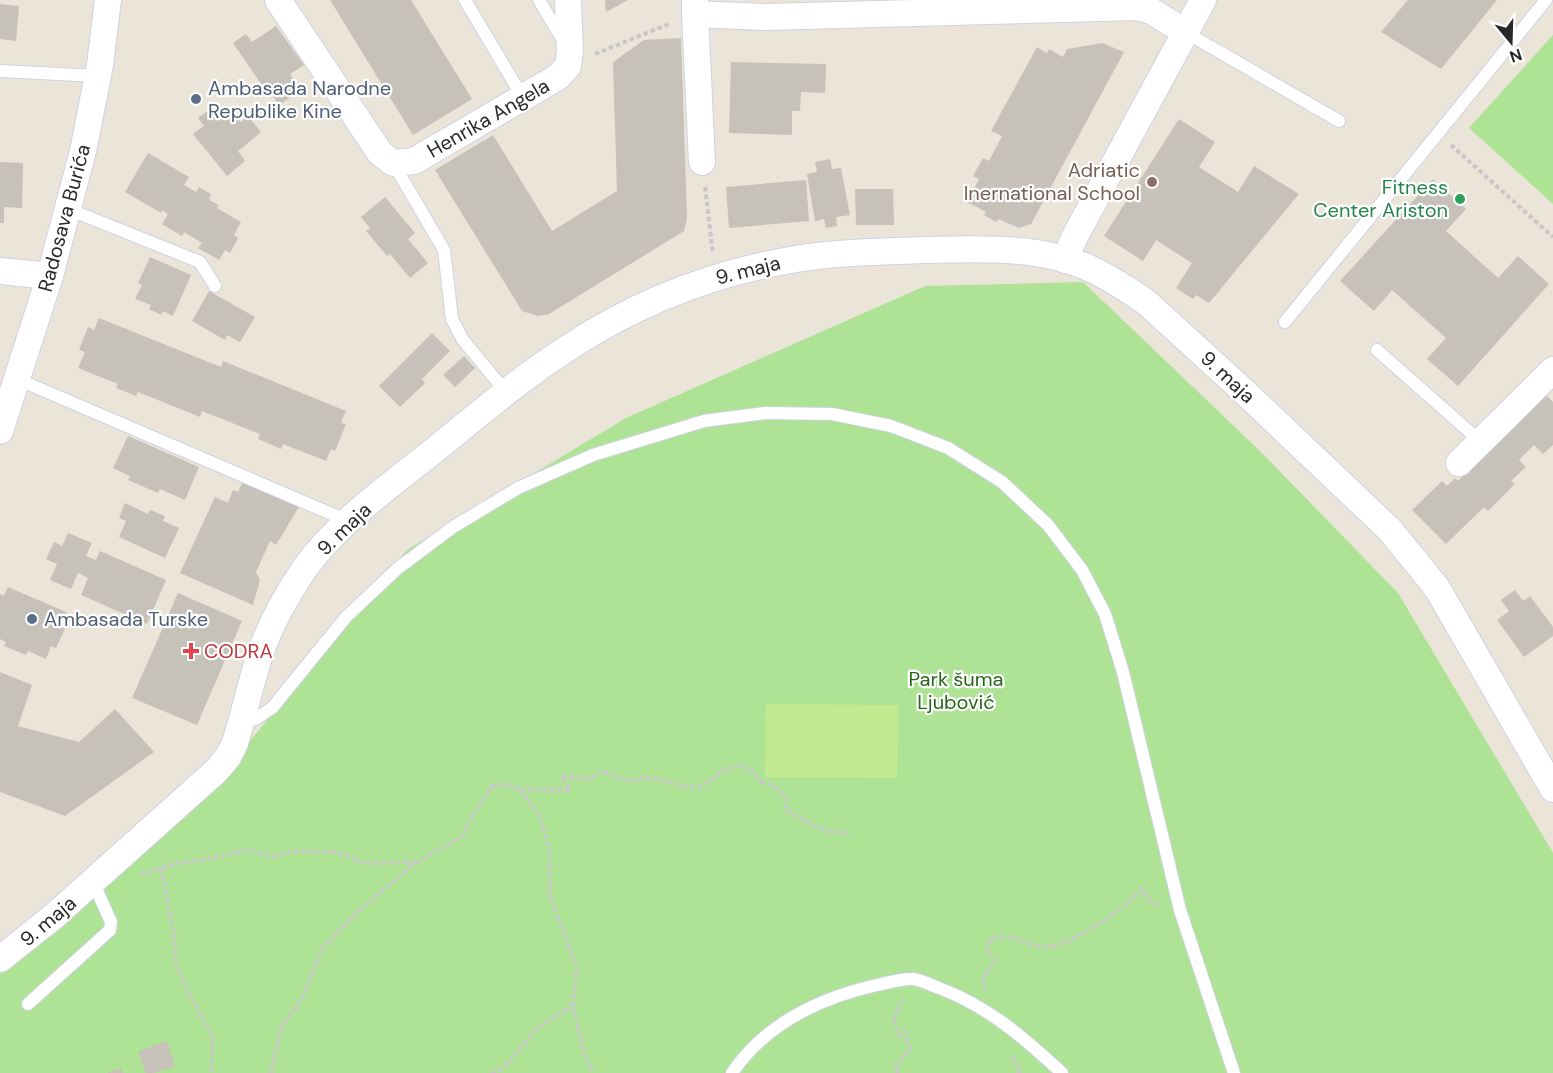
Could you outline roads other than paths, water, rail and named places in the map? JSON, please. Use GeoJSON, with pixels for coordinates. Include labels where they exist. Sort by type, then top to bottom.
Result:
{"type":"FeatureCollection","features":[{"type":"Feature","properties":{"kind":"street","name":"Radosava Burića"},"geometry":{"type":"LineString","coordinates":[[0,431],[51,276],[83,151],[98,76],[108,0]]}},
{"type":"Feature","properties":{"kind":"street"},"geometry":{"type":"LineString","coordinates":[[278,0],[380,153],[393,163]]}},
{"type":"Feature","properties":{"kind":"street"},"geometry":{"type":"LineString","coordinates":[[568,0],[569,58]]}},
{"type":"Feature","properties":{"kind":"street"},"geometry":{"type":"LineString","coordinates":[[1065,260],[1074,238],[1203,0]]}},
{"type":"Feature","properties":{"kind":"street"},"geometry":{"type":"LineString","coordinates":[[702,162],[695,7],[765,17],[1138,8],[1153,12],[1185,32]]}},
{"type":"Feature","properties":{"kind":"street","name":"Henrika Angela"},"geometry":{"type":"LineString","coordinates":[[393,163],[414,161],[523,98],[558,77],[569,58]]}},
{"type":"Feature","properties":{"kind":"street","name":"9. maja"},"geometry":{"type":"LineString","coordinates":[[0,959],[37,931],[93,882],[216,771],[228,757],[242,721],[262,649],[290,591],[306,566],[326,543],[390,485],[506,392],[567,348],[620,317],[716,278],[786,260],[859,252],[967,249],[1039,254],[1065,260],[1098,273],[1122,285],[1146,302],[1390,530],[1437,588],[1553,789]]}},
{"type":"Feature","properties":{"kind":"street"},"geometry":{"type":"LineString","coordinates":[[0,271],[51,276]]}},
{"type":"Feature","properties":{"kind":"street"},"geometry":{"type":"LineString","coordinates":[[1459,464],[1553,370]]}},
{"type":"Feature","properties":{"kind":"lane"},"geometry":{"type":"LineString","coordinates":[[465,0],[523,98]]}},
{"type":"Feature","properties":{"kind":"lane"},"geometry":{"type":"LineString","coordinates":[[539,0],[569,58]]}},
{"type":"Feature","properties":{"kind":"lane"},"geometry":{"type":"LineString","coordinates":[[1285,322],[1546,0]]}},
{"type":"Feature","properties":{"kind":"lane"},"geometry":{"type":"LineString","coordinates":[[1185,32],[1339,121]]}},
{"type":"Feature","properties":{"kind":"lane"},"geometry":{"type":"LineString","coordinates":[[0,71],[98,76]]}},
{"type":"Feature","properties":{"kind":"lane"},"geometry":{"type":"LineString","coordinates":[[393,163],[444,250],[452,319],[463,340],[506,392]]}},
{"type":"Feature","properties":{"kind":"lane"},"geometry":{"type":"LineString","coordinates":[[68,209],[200,262],[215,286]]}},
{"type":"Feature","properties":{"kind":"lane"},"geometry":{"type":"LineString","coordinates":[[1377,350],[1481,441]]}},
{"type":"Feature","properties":{"kind":"lane"},"geometry":{"type":"LineString","coordinates":[[17,379],[350,521]]}},
{"type":"Feature","properties":{"kind":"lane"},"geometry":{"type":"LineString","coordinates":[[242,721],[255,719],[272,708],[346,617],[397,569],[453,527],[518,488],[593,455],[704,421],[765,413],[832,414],[891,426],[948,448],[1002,482],[1048,525],[1082,570],[1105,614],[1123,672],[1180,910],[1234,1073]]}},
{"type":"Feature","properties":{"kind":"lane"},"geometry":{"type":"LineString","coordinates":[[28,1004],[110,930],[111,922],[93,882]]}},
{"type":"Feature","properties":{"kind":"lane"},"geometry":{"type":"LineString","coordinates":[[732,1073],[743,1057],[767,1034],[791,1016],[826,1000],[867,987],[914,979],[964,997],[980,1006],[1020,1034],[1062,1073]]}},
{"type":"Feature","properties":{"kind":"place","name":"Ambasada Narodne Republike Kine"},"geometry":{"type":"Point","coordinates":[196,99]}},
{"type":"Feature","properties":{"kind":"place","name":"Adriatic Inernational School"},"geometry":{"type":"Point","coordinates":[1152,182]}},
{"type":"Feature","properties":{"kind":"place","name":"Fitness Center Ariston"},"geometry":{"type":"Point","coordinates":[1460,199]}},
{"type":"Feature","properties":{"kind":"place","name":"Ambasada Turske"},"geometry":{"type":"Point","coordinates":[32,619]}},
{"type":"Feature","properties":{"kind":"place","name":"CODRA"},"geometry":{"type":"Point","coordinates":[191,651]}},
{"type":"Feature","properties":{"kind":"park label","name":"Park šuma Ljubović"},"geometry":{"type":"Point","coordinates":[956,690]}}]}
